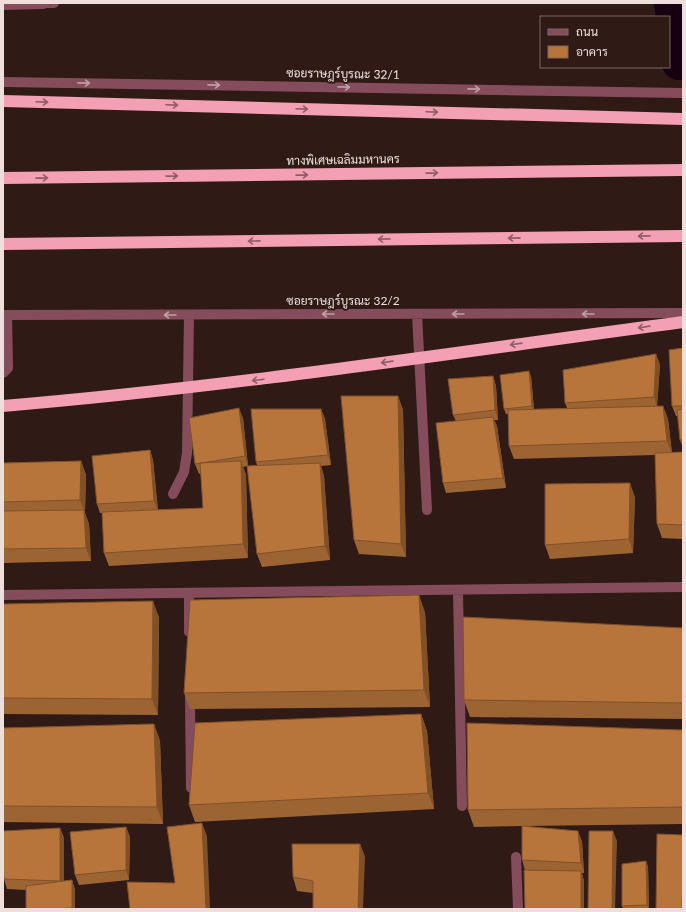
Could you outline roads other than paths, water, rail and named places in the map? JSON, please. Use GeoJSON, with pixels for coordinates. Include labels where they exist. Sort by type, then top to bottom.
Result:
{"type":"FeatureCollection","features":[{"type":"Feature","properties":{"kind":"highway"},"geometry":{"type":"LineString","coordinates":[[3,101],[683,118]]}},
{"type":"Feature","properties":{"kind":"highway","name":"ทางพิเศษเฉลิมมหานคร"},"geometry":{"type":"LineString","coordinates":[[3,178],[683,170]]}},
{"type":"Feature","properties":{"kind":"highway"},"geometry":{"type":"LineString","coordinates":[[3,244],[683,236]]}},
{"type":"Feature","properties":{"kind":"highway"},"geometry":{"type":"LineString","coordinates":[[3,406],[75,400],[270,378],[683,322]]}},
{"type":"Feature","properties":{"kind":"street"},"geometry":{"type":"LineString","coordinates":[[3,5],[54,3]]}},
{"type":"Feature","properties":{"kind":"street","name":"ซอยราษฎร์บูรณะ 32/1"},"geometry":{"type":"LineString","coordinates":[[3,82],[683,93]]}},
{"type":"Feature","properties":{"kind":"street","name":"ซอยราษฎร์บูรณะ 32/2"},"geometry":{"type":"LineString","coordinates":[[5,315],[683,312]]}},
{"type":"Feature","properties":{"kind":"street"},"geometry":{"type":"LineString","coordinates":[[417,314],[427,510]]}},
{"type":"Feature","properties":{"kind":"street"},"geometry":{"type":"LineString","coordinates":[[3,373],[8,368],[5,315]]}},
{"type":"Feature","properties":{"kind":"street"},"geometry":{"type":"LineString","coordinates":[[173,494],[184,472],[187,453],[189,315]]}},
{"type":"Feature","properties":{"kind":"street"},"geometry":{"type":"LineString","coordinates":[[3,595],[683,587]]}},
{"type":"Feature","properties":{"kind":"street"},"geometry":{"type":"LineString","coordinates":[[458,590],[462,806]]}},
{"type":"Feature","properties":{"kind":"street"},"geometry":{"type":"LineString","coordinates":[[189,593],[189,640]]}},
{"type":"Feature","properties":{"kind":"street"},"geometry":{"type":"LineString","coordinates":[[190,686],[191,795]]}},
{"type":"Feature","properties":{"kind":"street"},"geometry":{"type":"LineString","coordinates":[[516,856],[518,909]]}},
{"type":"Feature","properties":{"kind":"waterway"},"geometry":{"type":"LineString","coordinates":[[671,3],[679,63]]}}]}
